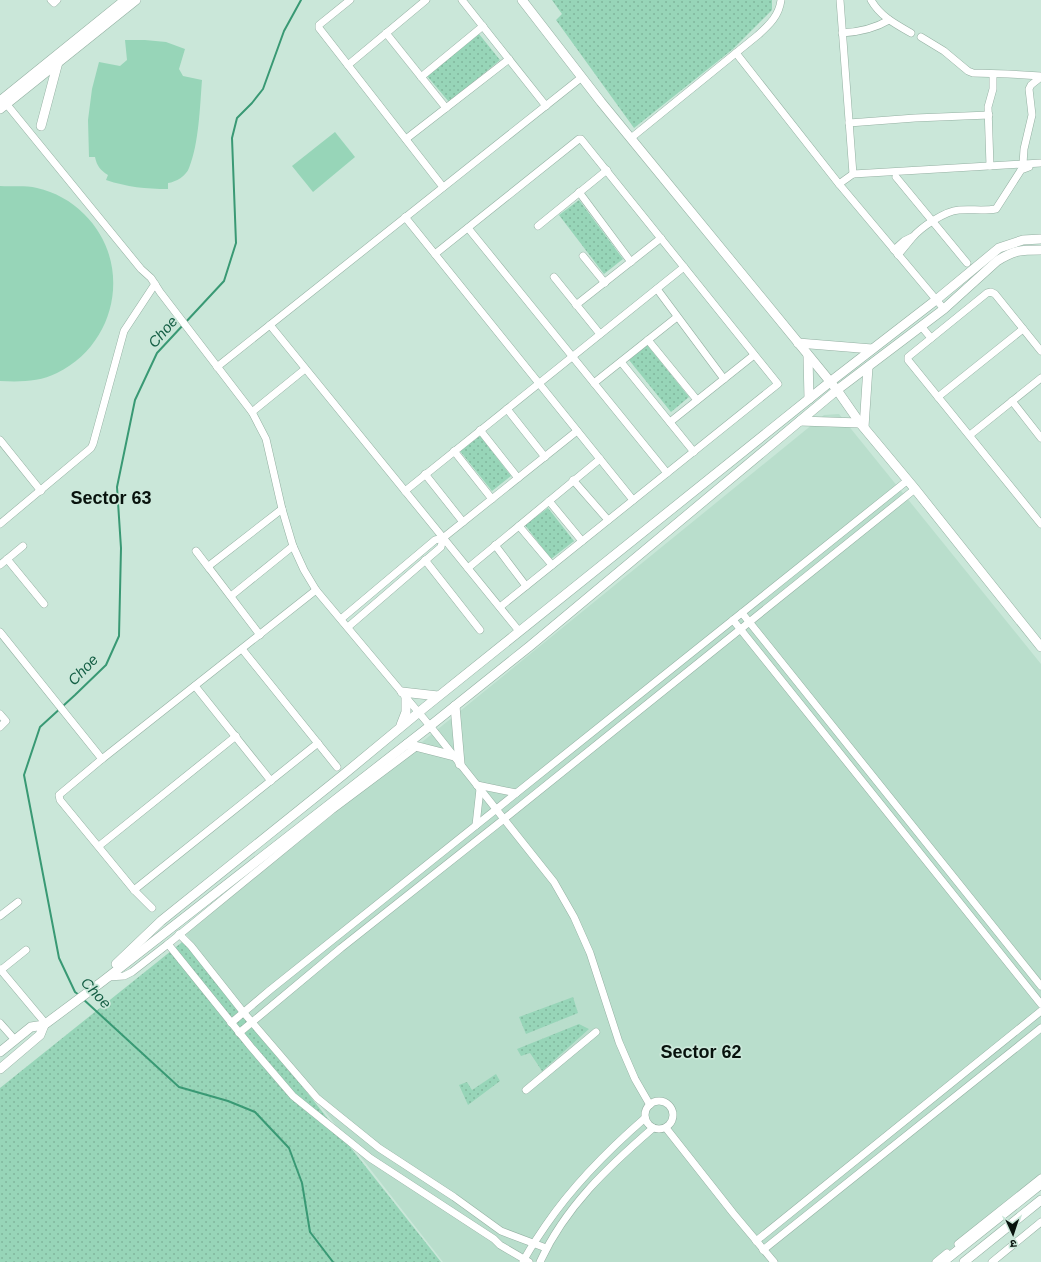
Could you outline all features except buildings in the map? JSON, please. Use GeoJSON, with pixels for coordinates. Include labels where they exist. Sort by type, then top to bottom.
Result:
{"type":"FeatureCollection","features":[{"type":"Feature","properties":{"kind":"main road"},"geometry":{"type":"LineString","coordinates":[[2,102],[125,0]]}},
{"type":"Feature","properties":{"kind":"main road"},"geometry":{"type":"LineString","coordinates":[[2,102],[58,62],[136,0]]}},
{"type":"Feature","properties":{"kind":"main road"},"geometry":{"type":"LineString","coordinates":[[522,0],[582,77],[830,382],[862,425],[908,480],[1041,647]]}},
{"type":"Feature","properties":{"kind":"main road"},"geometry":{"type":"LineString","coordinates":[[41,126],[58,62]]}},
{"type":"Feature","properties":{"kind":"main road"},"geometry":{"type":"LineString","coordinates":[[106,979],[105,975],[161,921],[344,775],[418,712],[830,382],[936,300],[998,248],[1023,240],[1041,239]]}},
{"type":"Feature","properties":{"kind":"main road"},"geometry":{"type":"LineString","coordinates":[[0,1052],[31,1028],[45,1024],[106,979],[166,930],[412,745],[430,726],[530,646],[836,390],[944,309],[1007,255],[1018,251],[1041,250]]}},
{"type":"Feature","properties":{"kind":"main road"},"geometry":{"type":"LineString","coordinates":[[798,343],[872,349]]}},
{"type":"Feature","properties":{"kind":"main road"},"geometry":{"type":"LineString","coordinates":[[808,356],[809,399]]}},
{"type":"Feature","properties":{"kind":"main road"},"geometry":{"type":"LineString","coordinates":[[862,425],[868,367]]}},
{"type":"Feature","properties":{"kind":"main road"},"geometry":{"type":"LineString","coordinates":[[800,421],[862,425]]}},
{"type":"Feature","properties":{"kind":"main road"},"geometry":{"type":"LineString","coordinates":[[399,728],[405,715],[404,694],[438,696]]}},
{"type":"Feature","properties":{"kind":"main road"},"geometry":{"type":"LineString","coordinates":[[412,745],[457,760],[455,706]]}},
{"type":"Feature","properties":{"kind":"main road"},"geometry":{"type":"LineString","coordinates":[[0,1069],[40,1035],[45,1024]]}},
{"type":"Feature","properties":{"kind":"main road"},"geometry":{"type":"LineString","coordinates":[[943,1262],[1041,1184]]}},
{"type":"Feature","properties":{"kind":"main road"},"geometry":{"type":"LineString","coordinates":[[964,1262],[1041,1200]]}},
{"type":"Feature","properties":{"kind":"street"},"geometry":{"type":"LineString","coordinates":[[52,0],[54,3],[57,0]]}},
{"type":"Feature","properties":{"kind":"street"},"geometry":{"type":"LineString","coordinates":[[350,0],[318,26],[443,187]]}},
{"type":"Feature","properties":{"kind":"street"},"geometry":{"type":"LineString","coordinates":[[348,65],[426,0]]}},
{"type":"Feature","properties":{"kind":"street"},"geometry":{"type":"LineString","coordinates":[[462,0],[546,106]]}},
{"type":"Feature","properties":{"kind":"street"},"geometry":{"type":"LineString","coordinates":[[631,138],[736,53],[774,20],[781,0]]}},
{"type":"Feature","properties":{"kind":"street"},"geometry":{"type":"LineString","coordinates":[[840,0],[853,174]]}},
{"type":"Feature","properties":{"kind":"street"},"geometry":{"type":"LineString","coordinates":[[871,0],[889,20],[911,33]]}},
{"type":"Feature","properties":{"kind":"street"},"geometry":{"type":"LineString","coordinates":[[842,33],[870,29],[889,20]]}},
{"type":"Feature","properties":{"kind":"street"},"geometry":{"type":"LineString","coordinates":[[421,77],[483,26]]}},
{"type":"Feature","properties":{"kind":"street"},"geometry":{"type":"LineString","coordinates":[[386,33],[446,108]]}},
{"type":"Feature","properties":{"kind":"street"},"geometry":{"type":"LineString","coordinates":[[921,37],[944,51],[968,71],[980,74],[1041,76]]}},
{"type":"Feature","properties":{"kind":"street"},"geometry":{"type":"LineString","coordinates":[[736,53],[839,184],[944,309]]}},
{"type":"Feature","properties":{"kind":"street"},"geometry":{"type":"LineString","coordinates":[[406,139],[509,59]]}},
{"type":"Feature","properties":{"kind":"street"},"geometry":{"type":"LineString","coordinates":[[990,166],[988,107],[993,89],[993,74]]}},
{"type":"Feature","properties":{"kind":"street"},"geometry":{"type":"LineString","coordinates":[[1023,164],[1024,148],[1032,115],[1029,89],[1031,85],[1041,76]]}},
{"type":"Feature","properties":{"kind":"street"},"geometry":{"type":"LineString","coordinates":[[217,367],[582,77]]}},
{"type":"Feature","properties":{"kind":"street"},"geometry":{"type":"LineString","coordinates":[[2,102],[141,269],[151,278],[160,292],[252,412],[266,439],[282,509],[293,546],[304,570],[316,590],[404,694],[554,882],[574,917],[590,953],[619,1042],[635,1079],[650,1105]]}},
{"type":"Feature","properties":{"kind":"street"},"geometry":{"type":"LineString","coordinates":[[849,123],[909,118],[989,115]]}},
{"type":"Feature","properties":{"kind":"street"},"geometry":{"type":"LineString","coordinates":[[435,254],[579,139],[582,139],[777,383],[777,385],[694,452],[500,606]]}},
{"type":"Feature","properties":{"kind":"street"},"geometry":{"type":"LineString","coordinates":[[839,184],[853,174],[1041,163]]}},
{"type":"Feature","properties":{"kind":"street"},"geometry":{"type":"LineString","coordinates":[[896,252],[907,245],[912,237],[932,221],[950,211],[996,209],[1020,170],[1041,167]]}},
{"type":"Feature","properties":{"kind":"street"},"geometry":{"type":"LineString","coordinates":[[538,226],[607,170]]}},
{"type":"Feature","properties":{"kind":"street"},"geometry":{"type":"LineString","coordinates":[[896,177],[967,263]]}},
{"type":"Feature","properties":{"kind":"street"},"geometry":{"type":"LineString","coordinates":[[578,192],[631,262]]}},
{"type":"Feature","properties":{"kind":"street"},"geometry":{"type":"LineString","coordinates":[[405,217],[633,500]]}},
{"type":"Feature","properties":{"kind":"street"},"geometry":{"type":"LineString","coordinates":[[468,228],[667,473]]}},
{"type":"Feature","properties":{"kind":"street"},"geometry":{"type":"LineString","coordinates":[[576,305],[662,238]]}},
{"type":"Feature","properties":{"kind":"street"},"geometry":{"type":"LineString","coordinates":[[583,256],[605,283]]}},
{"type":"Feature","properties":{"kind":"street"},"geometry":{"type":"LineString","coordinates":[[405,491],[684,267]]}},
{"type":"Feature","properties":{"kind":"street"},"geometry":{"type":"LineString","coordinates":[[554,277],[600,334]]}},
{"type":"Feature","properties":{"kind":"street"},"geometry":{"type":"LineString","coordinates":[[0,524],[88,451],[93,444],[124,331],[155,284]]}},
{"type":"Feature","properties":{"kind":"street"},"geometry":{"type":"LineString","coordinates":[[657,289],[724,379]]}},
{"type":"Feature","properties":{"kind":"street"},"geometry":{"type":"LineString","coordinates":[[1041,351],[995,294],[991,292],[987,293],[908,357],[908,360],[1041,524]]}},
{"type":"Feature","properties":{"kind":"street"},"geometry":{"type":"LineString","coordinates":[[594,383],[677,317]]}},
{"type":"Feature","properties":{"kind":"street"},"geometry":{"type":"LineString","coordinates":[[270,325],[519,631]]}},
{"type":"Feature","properties":{"kind":"street"},"geometry":{"type":"LineString","coordinates":[[921,326],[931,338]]}},
{"type":"Feature","properties":{"kind":"street"},"geometry":{"type":"LineString","coordinates":[[938,397],[1023,329]]}},
{"type":"Feature","properties":{"kind":"street"},"geometry":{"type":"LineString","coordinates":[[648,340],[697,400]]}},
{"type":"Feature","properties":{"kind":"street"},"geometry":{"type":"LineString","coordinates":[[670,422],[754,355]]}},
{"type":"Feature","properties":{"kind":"street"},"geometry":{"type":"LineString","coordinates":[[621,362],[694,452]]}},
{"type":"Feature","properties":{"kind":"street"},"geometry":{"type":"LineString","coordinates":[[252,412],[305,369]]}},
{"type":"Feature","properties":{"kind":"street"},"geometry":{"type":"LineString","coordinates":[[970,435],[1041,378]]}},
{"type":"Feature","properties":{"kind":"street"},"geometry":{"type":"LineString","coordinates":[[1012,401],[1041,438]]}},
{"type":"Feature","properties":{"kind":"street"},"geometry":{"type":"LineString","coordinates":[[507,409],[545,456]]}},
{"type":"Feature","properties":{"kind":"street"},"geometry":{"type":"LineString","coordinates":[[480,430],[518,478]]}},
{"type":"Feature","properties":{"kind":"street"},"geometry":{"type":"LineString","coordinates":[[341,619],[435,540],[443,538],[577,431]]}},
{"type":"Feature","properties":{"kind":"street"},"geometry":{"type":"LineString","coordinates":[[0,440],[41,491]]}},
{"type":"Feature","properties":{"kind":"street"},"geometry":{"type":"LineString","coordinates":[[454,451],[492,499]]}},
{"type":"Feature","properties":{"kind":"street"},"geometry":{"type":"LineString","coordinates":[[468,568],[600,458]]}},
{"type":"Feature","properties":{"kind":"street"},"geometry":{"type":"LineString","coordinates":[[425,474],[463,522]]}},
{"type":"Feature","properties":{"kind":"street"},"geometry":{"type":"LineString","coordinates":[[573,480],[608,520]]}},
{"type":"Feature","properties":{"kind":"street"},"geometry":{"type":"LineString","coordinates":[[232,1023],[270,990],[908,480]]}},
{"type":"Feature","properties":{"kind":"street"},"geometry":{"type":"LineString","coordinates":[[240,1033],[340,948],[914,489]]}},
{"type":"Feature","properties":{"kind":"street"},"geometry":{"type":"LineString","coordinates":[[549,501],[582,541]]}},
{"type":"Feature","properties":{"kind":"street"},"geometry":{"type":"LineString","coordinates":[[209,568],[210,565],[282,509]]}},
{"type":"Feature","properties":{"kind":"street"},"geometry":{"type":"LineString","coordinates":[[519,526],[552,565]]}},
{"type":"Feature","properties":{"kind":"street"},"geometry":{"type":"LineString","coordinates":[[348,627],[441,547],[443,538]]}},
{"type":"Feature","properties":{"kind":"street"},"geometry":{"type":"LineString","coordinates":[[495,545],[526,586]]}},
{"type":"Feature","properties":{"kind":"street"},"geometry":{"type":"LineString","coordinates":[[0,565],[24,546]]}},
{"type":"Feature","properties":{"kind":"street"},"geometry":{"type":"LineString","coordinates":[[231,596],[293,546]]}},
{"type":"Feature","properties":{"kind":"street"},"geometry":{"type":"LineString","coordinates":[[196,551],[260,635]]}},
{"type":"Feature","properties":{"kind":"street"},"geometry":{"type":"LineString","coordinates":[[7,559],[44,604]]}},
{"type":"Feature","properties":{"kind":"street"},"geometry":{"type":"LineString","coordinates":[[426,560],[480,630]]}},
{"type":"Feature","properties":{"kind":"street"},"geometry":{"type":"LineString","coordinates":[[152,908],[134,890],[59,798],[60,793],[316,590]]}},
{"type":"Feature","properties":{"kind":"street"},"geometry":{"type":"LineString","coordinates":[[742,613],[1041,986]]}},
{"type":"Feature","properties":{"kind":"street"},"geometry":{"type":"LineString","coordinates":[[733,620],[1041,1004]]}},
{"type":"Feature","properties":{"kind":"street"},"geometry":{"type":"LineString","coordinates":[[0,632],[102,759]]}},
{"type":"Feature","properties":{"kind":"street"},"geometry":{"type":"LineString","coordinates":[[242,648],[337,767]]}},
{"type":"Feature","properties":{"kind":"street"},"geometry":{"type":"LineString","coordinates":[[195,686],[271,781]]}},
{"type":"Feature","properties":{"kind":"street"},"geometry":{"type":"LineString","coordinates":[[792,695],[801,687]]}},
{"type":"Feature","properties":{"kind":"street"},"geometry":{"type":"LineString","coordinates":[[0,714],[6,721],[0,727]]}},
{"type":"Feature","properties":{"kind":"street"},"geometry":{"type":"LineString","coordinates":[[99,846],[236,736]]}},
{"type":"Feature","properties":{"kind":"street"},"geometry":{"type":"LineString","coordinates":[[134,890],[318,743]]}},
{"type":"Feature","properties":{"kind":"street"},"geometry":{"type":"LineString","coordinates":[[106,979],[127,975],[168,944],[412,745]]}},
{"type":"Feature","properties":{"kind":"street"},"geometry":{"type":"LineString","coordinates":[[479,787],[516,793]]}},
{"type":"Feature","properties":{"kind":"street"},"geometry":{"type":"LineString","coordinates":[[476,825],[479,787]]}},
{"type":"Feature","properties":{"kind":"street"},"geometry":{"type":"LineString","coordinates":[[902,831],[911,824]]}},
{"type":"Feature","properties":{"kind":"street"},"geometry":{"type":"LineString","coordinates":[[399,888],[405,897]]}},
{"type":"Feature","properties":{"kind":"street"},"geometry":{"type":"LineString","coordinates":[[954,897],[963,889]]}},
{"type":"Feature","properties":{"kind":"street"},"geometry":{"type":"LineString","coordinates":[[0,916],[18,902]]}},
{"type":"Feature","properties":{"kind":"street"},"geometry":{"type":"LineString","coordinates":[[179,934],[312,1093],[379,1148],[500,1231],[546,1248]]}},
{"type":"Feature","properties":{"kind":"street"},"geometry":{"type":"LineString","coordinates":[[334,940],[340,948]]}},
{"type":"Feature","properties":{"kind":"street"},"geometry":{"type":"LineString","coordinates":[[168,944],[293,1096],[370,1158],[526,1261],[533,1244],[560,1204],[585,1175],[645,1118]]}},
{"type":"Feature","properties":{"kind":"street"},"geometry":{"type":"LineString","coordinates":[[26,950],[0,970],[45,1024]]}},
{"type":"Feature","properties":{"kind":"street"},"geometry":{"type":"LineString","coordinates":[[270,990],[278,1000]]}},
{"type":"Feature","properties":{"kind":"street"},"geometry":{"type":"LineString","coordinates":[[756,1241],[1041,1011]]}},
{"type":"Feature","properties":{"kind":"street"},"geometry":{"type":"LineString","coordinates":[[0,1023],[15,1040]]}},
{"type":"Feature","properties":{"kind":"street"},"geometry":{"type":"LineString","coordinates":[[763,1250],[1041,1028]]}},
{"type":"Feature","properties":{"kind":"street"},"geometry":{"type":"LineString","coordinates":[[526,1090],[596,1032]]}},
{"type":"Feature","properties":{"kind":"street"},"geometry":{"type":"LineString","coordinates":[[936,1096],[945,1105]]}},
{"type":"Feature","properties":{"kind":"street"},"geometry":{"type":"LineString","coordinates":[[657,1101],[662,1101],[670,1105],[674,1113],[672,1122],[666,1128],[661,1130],[653,1128],[648,1124],[645,1118],[646,1110],[650,1105],[657,1101]]}},
{"type":"Feature","properties":{"kind":"street"},"geometry":{"type":"LineString","coordinates":[[540,1262],[546,1248],[564,1219],[586,1192],[620,1156],[653,1128]]}},
{"type":"Feature","properties":{"kind":"street"},"geometry":{"type":"LineString","coordinates":[[666,1128],[774,1262]]}},
{"type":"Feature","properties":{"kind":"street"},"geometry":{"type":"LineString","coordinates":[[936,1262],[1041,1178]]}},
{"type":"Feature","properties":{"kind":"street"},"geometry":{"type":"LineString","coordinates":[[992,1262],[1041,1222]]}},
{"type":"Feature","properties":{"kind":"shaded area"},"geometry":{"type":"Polygon","coordinates":[[[552,0],[772,0],[772,10],[733,49],[634,128],[556,20],[562,14],[552,0]]]}},
{"type":"Feature","properties":{"kind":"shaded area"},"geometry":{"type":"Polygon","coordinates":[[[479,34],[500,60],[449,102],[427,76],[479,34]]]}},
{"type":"Feature","properties":{"kind":"shaded area"},"geometry":{"type":"Polygon","coordinates":[[[125,40],[166,42],[185,49],[179,69],[183,76],[202,80],[195,148],[189,168],[186,174],[177,180],[168,183],[168,189],[137,187],[106,180],[108,175],[99,168],[95,157],[89,157],[88,120],[92,89],[99,62],[120,66],[127,60],[125,40]]]}},
{"type":"Feature","properties":{"kind":"shaded area"},"geometry":{"type":"Polygon","coordinates":[[[335,132],[355,157],[313,192],[292,166],[335,132]]]}},
{"type":"Feature","properties":{"kind":"shaded area"},"geometry":{"type":"Polygon","coordinates":[[[0,186],[37,188],[50,192],[68,201],[84,214],[99,233],[109,255],[113,277],[112,300],[105,322],[94,342],[78,360],[57,373],[36,380],[0,381],[0,186]]]}},
{"type":"Feature","properties":{"kind":"shaded area"},"geometry":{"type":"Polygon","coordinates":[[[579,200],[623,259],[604,274],[559,215],[579,200]]]}},
{"type":"Feature","properties":{"kind":"shaded area"},"geometry":{"type":"Polygon","coordinates":[[[647,345],[689,397],[671,412],[629,360],[647,345]]]}},
{"type":"Feature","properties":{"kind":"shaded area","name":"Sector 62"},"geometry":{"type":"Polygon","coordinates":[[[839,414],[1041,664],[1041,1177],[934,1262],[443,1262],[186,934],[824,415],[839,414]]]}},
{"type":"Feature","properties":{"kind":"shaded area"},"geometry":{"type":"Polygon","coordinates":[[[480,436],[511,476],[492,491],[460,451],[480,436]]]}},
{"type":"Feature","properties":{"kind":"shaded area"},"geometry":{"type":"Polygon","coordinates":[[[548,508],[574,541],[551,559],[525,525],[548,508]]]}},
{"type":"Feature","properties":{"kind":"shaded area"},"geometry":{"type":"Polygon","coordinates":[[[186,939],[441,1262],[0,1262],[0,1088],[186,939]]]}},
{"type":"Feature","properties":{"kind":"shaded area"},"geometry":{"type":"Polygon","coordinates":[[[573,997],[578,1013],[526,1034],[519,1017],[573,997]]]}},
{"type":"Feature","properties":{"kind":"shaded area"},"geometry":{"type":"Polygon","coordinates":[[[579,1024],[589,1029],[542,1071],[530,1053],[521,1056],[517,1049],[579,1024]]]}},
{"type":"Feature","properties":{"kind":"shaded area"},"geometry":{"type":"Polygon","coordinates":[[[496,1074],[500,1081],[468,1105],[459,1085],[467,1082],[472,1090],[496,1074]]]}},
{"type":"Feature","properties":{"kind":"waterway","name":"Choe"},"geometry":{"type":"LineString","coordinates":[[79,995],[75,992],[59,958],[24,775],[40,727],[106,665],[119,636],[121,548],[117,487],[135,400],[157,353],[224,281],[236,243],[232,138],[237,118],[263,89],[284,31],[301,0]]}},
{"type":"Feature","properties":{"kind":"waterway","name":"Choe"},"geometry":{"type":"LineString","coordinates":[[83,999],[179,1087],[228,1101],[255,1112],[289,1148],[302,1183],[310,1232],[333,1262]]}},
{"type":"Feature","properties":{"kind":"district","name":"Sector 63"},"geometry":{"type":"Point","coordinates":[111,498]}},
{"type":"Feature","properties":{"kind":"district","name":"Sector 62"},"geometry":{"type":"Point","coordinates":[701,1052]}}]}
